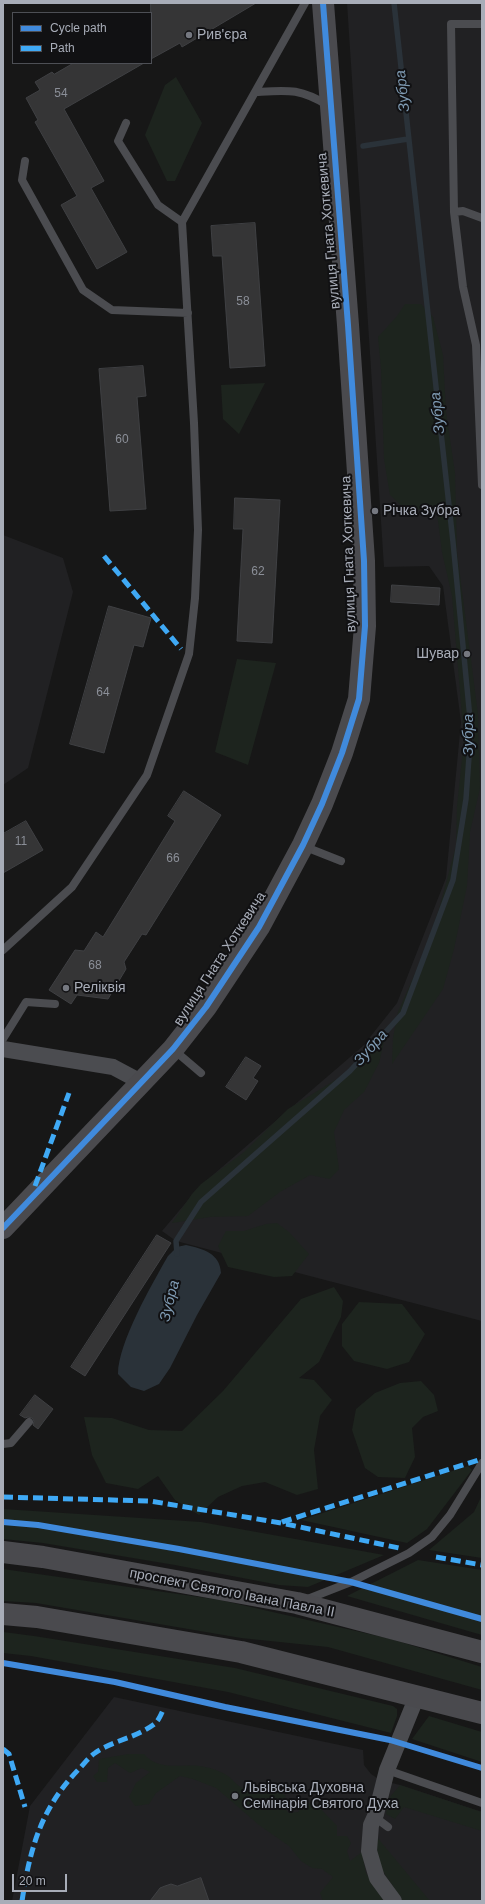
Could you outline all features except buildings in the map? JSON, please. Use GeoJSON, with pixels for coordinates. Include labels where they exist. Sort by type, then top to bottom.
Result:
{"type":"FeatureCollection","features":[{"type":"Feature","properties":{"kind":"street","name":"вулиця Гната Хоткевича"},"geometry":{"type":"LineString","coordinates":[[3,1228],[143,1083],[173,1049],[206,1007],[259,927],[303,846],[322,804],[342,753],[359,699],[365,626],[364,561],[323,3]]}},
{"type":"Feature","properties":{"kind":"street"},"geometry":{"type":"LineString","coordinates":[[3,1049],[113,1067],[143,1083]]}},
{"type":"Feature","properties":{"kind":"street","name":"проспект Святого Івана Павла II"},"geometry":{"type":"LineString","coordinates":[[3,1552],[42,1557],[297,1603],[482,1652]]}},
{"type":"Feature","properties":{"kind":"street"},"geometry":{"type":"LineString","coordinates":[[3,1614],[37,1617],[241,1652],[482,1713]]}},
{"type":"Feature","properties":{"kind":"street"},"geometry":{"type":"LineString","coordinates":[[394,1901],[377,1878],[369,1851],[371,1825],[376,1814],[387,1770],[397,1742],[417,1696]]}},
{"type":"Feature","properties":{"kind":"lane"},"geometry":{"type":"LineString","coordinates":[[3,950],[72,887],[146,775],[189,654],[195,598],[198,530],[194,423],[182,222],[305,3]]}},
{"type":"Feature","properties":{"kind":"lane"},"geometry":{"type":"LineString","coordinates":[[482,24],[451,24],[454,212],[463,287],[479,346],[482,485]]}},
{"type":"Feature","properties":{"kind":"lane"},"geometry":{"type":"LineString","coordinates":[[256,92],[288,90],[311,95],[331,107]]}},
{"type":"Feature","properties":{"kind":"lane"},"geometry":{"type":"LineString","coordinates":[[126,122],[118,141],[158,205],[182,222]]}},
{"type":"Feature","properties":{"kind":"lane"},"geometry":{"type":"LineString","coordinates":[[25,161],[22,180],[83,290],[112,310],[188,313]]}},
{"type":"Feature","properties":{"kind":"lane"},"geometry":{"type":"LineString","coordinates":[[454,212],[463,211],[482,218]]}},
{"type":"Feature","properties":{"kind":"lane"},"geometry":{"type":"LineString","coordinates":[[303,846],[341,861]]}},
{"type":"Feature","properties":{"kind":"lane"},"geometry":{"type":"LineString","coordinates":[[3,1039],[26,1002],[55,1004]]}},
{"type":"Feature","properties":{"kind":"lane"},"geometry":{"type":"LineString","coordinates":[[173,1049],[202,1073]]}},
{"type":"Feature","properties":{"kind":"lane"},"geometry":{"type":"LineString","coordinates":[[3,1444],[11,1443],[29,1422]]}},
{"type":"Feature","properties":{"kind":"lane"},"geometry":{"type":"LineString","coordinates":[[297,1603],[351,1582],[410,1553],[432,1537],[450,1515],[482,1463]]}},
{"type":"Feature","properties":{"kind":"lane"},"geometry":{"type":"LineString","coordinates":[[387,1770],[482,1803]]}},
{"type":"Feature","properties":{"kind":"lane"},"geometry":{"type":"LineString","coordinates":[[376,1814],[380,1821],[388,1828]]}},
{"type":"Feature","properties":{"kind":"shaded area","name":"Шувар"},"geometry":{"type":"Polygon","coordinates":[[[347,3],[482,3],[482,1321],[176,1241],[162,1231],[200,1186],[363,1046],[397,1003],[446,878],[461,722],[443,586],[429,566],[384,567],[347,3]]]}},
{"type":"Feature","properties":{"kind":"shaded area"},"geometry":{"type":"Polygon","coordinates":[[[176,77],[202,123],[175,181],[167,181],[145,135],[165,85],[176,77]]]}},
{"type":"Feature","properties":{"kind":"shaded area"},"geometry":{"type":"Polygon","coordinates":[[[405,304],[421,304],[433,317],[443,355],[446,412],[455,473],[457,552],[478,714],[480,788],[470,832],[467,886],[454,949],[443,989],[392,1064],[393,1038],[398,1012],[421,960],[439,909],[456,846],[457,806],[464,740],[452,596],[442,552],[436,505],[408,512],[390,495],[384,459],[381,369],[378,337],[397,316],[405,304]]]}},
{"type":"Feature","properties":{"kind":"shaded area"},"geometry":{"type":"Polygon","coordinates":[[[265,383],[239,434],[223,419],[221,385],[265,383]]]}},
{"type":"Feature","properties":{"kind":"shaded area"},"geometry":{"type":"Polygon","coordinates":[[[3,535],[63,558],[73,592],[28,768],[3,785],[3,535]]]}},
{"type":"Feature","properties":{"kind":"shaded area"},"geometry":{"type":"Polygon","coordinates":[[[237,659],[276,663],[248,765],[215,752],[237,659]]]}},
{"type":"Feature","properties":{"kind":"shaded area"},"geometry":{"type":"Polygon","coordinates":[[[387,1029],[379,1063],[364,1092],[344,1110],[334,1132],[339,1169],[330,1179],[310,1175],[280,1192],[248,1216],[210,1217],[172,1223],[192,1194],[201,1184],[244,1152],[288,1109],[350,1071],[387,1029]]]}},
{"type":"Feature","properties":{"kind":"shaded area"},"geometry":{"type":"Polygon","coordinates":[[[277,1223],[289,1232],[309,1254],[292,1276],[274,1277],[228,1267],[218,1246],[226,1231],[244,1231],[266,1224],[277,1223]]]}},
{"type":"Feature","properties":{"kind":"shaded area"},"geometry":{"type":"Polygon","coordinates":[[[334,1287],[343,1301],[341,1317],[319,1362],[299,1378],[314,1380],[332,1400],[320,1416],[314,1450],[318,1489],[297,1495],[265,1482],[242,1486],[218,1497],[199,1515],[175,1500],[158,1476],[138,1489],[106,1483],[92,1455],[84,1417],[112,1418],[149,1430],[182,1431],[223,1391],[301,1299],[334,1287]]]}},
{"type":"Feature","properties":{"kind":"shaded area"},"geometry":{"type":"Polygon","coordinates":[[[359,1302],[402,1304],[425,1334],[409,1362],[387,1369],[354,1361],[342,1346],[342,1324],[359,1302]]]}},
{"type":"Feature","properties":{"kind":"shaded area"},"geometry":{"type":"Polygon","coordinates":[[[421,1381],[434,1395],[438,1411],[423,1417],[412,1428],[415,1457],[405,1478],[378,1477],[365,1468],[352,1430],[356,1409],[375,1393],[400,1383],[421,1381]]]}},
{"type":"Feature","properties":{"kind":"shaded area"},"geometry":{"type":"Polygon","coordinates":[[[468,1466],[472,1470],[427,1529],[407,1543],[301,1520],[468,1466]]]}},
{"type":"Feature","properties":{"kind":"shaded area"},"geometry":{"type":"Polygon","coordinates":[[[482,1495],[482,1558],[429,1550],[474,1512],[482,1495]]]}},
{"type":"Feature","properties":{"kind":"shaded area"},"geometry":{"type":"Polygon","coordinates":[[[3,1509],[201,1522],[384,1555],[308,1587],[279,1585],[175,1565],[43,1543],[3,1539],[3,1509]]]}},
{"type":"Feature","properties":{"kind":"shaded area"},"geometry":{"type":"Polygon","coordinates":[[[418,1560],[482,1570],[482,1635],[347,1596],[418,1560]]]}},
{"type":"Feature","properties":{"kind":"shaded area"},"geometry":{"type":"Polygon","coordinates":[[[3,1569],[220,1600],[391,1639],[482,1667],[482,1690],[328,1647],[241,1638],[36,1603],[3,1601],[3,1569]]]}},
{"type":"Feature","properties":{"kind":"shaded area"},"geometry":{"type":"Polygon","coordinates":[[[3,1632],[235,1668],[393,1706],[397,1709],[397,1716],[391,1733],[228,1692],[31,1656],[3,1653],[3,1632]]]}},
{"type":"Feature","properties":{"kind":"shaded area","name":"Львівська Духовна Семінарія Святого Духа"},"geometry":{"type":"Polygon","coordinates":[[[114,1697],[363,1750],[364,1765],[371,1774],[380,1780],[400,1785],[482,1812],[482,1901],[12,1901],[30,1806],[114,1697]]]}},
{"type":"Feature","properties":{"kind":"shaded area"},"geometry":{"type":"Polygon","coordinates":[[[429,1716],[482,1732],[482,1762],[412,1739],[429,1716]]]}},
{"type":"Feature","properties":{"kind":"shaded area"},"geometry":{"type":"Polygon","coordinates":[[[129,1754],[144,1754],[150,1760],[165,1765],[211,1768],[228,1776],[239,1786],[246,1789],[264,1787],[272,1788],[286,1796],[281,1805],[289,1813],[298,1812],[307,1802],[320,1808],[337,1826],[337,1836],[347,1836],[351,1843],[347,1851],[350,1861],[362,1852],[366,1873],[384,1901],[323,1901],[320,1893],[333,1877],[322,1869],[312,1868],[301,1861],[289,1846],[259,1825],[216,1788],[193,1779],[180,1776],[156,1793],[149,1804],[135,1806],[129,1797],[136,1783],[150,1772],[142,1768],[130,1773],[115,1763],[108,1768],[107,1782],[97,1782],[93,1776],[98,1772],[99,1759],[129,1754]]]}},
{"type":"Feature","properties":{"kind":"shaded area"},"geometry":{"type":"Polygon","coordinates":[[[400,1785],[482,1812],[482,1831],[404,1807],[395,1819],[386,1814],[389,1798],[400,1785]]]}},
{"type":"Feature","properties":{"kind":"shaded area"},"geometry":{"type":"Polygon","coordinates":[[[376,1836],[430,1901],[403,1901],[378,1864],[376,1836]]]}},
{"type":"Feature","properties":{"kind":"water"},"geometry":{"type":"Polygon","coordinates":[[[186,1245],[204,1250],[214,1256],[218,1261],[221,1273],[197,1315],[170,1368],[159,1384],[144,1391],[131,1387],[118,1374],[119,1361],[130,1330],[145,1297],[168,1256],[177,1247],[186,1245]]]}},
{"type":"Feature","properties":{"kind":"waterway","name":"Зубра"},"geometry":{"type":"LineString","coordinates":[[177,1254],[176,1241],[201,1202],[350,1071],[403,1013],[453,880],[466,799],[471,729],[453,542],[394,3]]}},
{"type":"Feature","properties":{"kind":"waterway"},"geometry":{"type":"LineString","coordinates":[[363,146],[408,139]]}},
{"type":"Feature","properties":{"kind":"marked path"},"geometry":{"type":"LineString","coordinates":[[104,556],[181,649]]}},
{"type":"Feature","properties":{"kind":"marked path"},"geometry":{"type":"LineString","coordinates":[[35,1186],[69,1093]]}},
{"type":"Feature","properties":{"kind":"marked path"},"geometry":{"type":"LineString","coordinates":[[282,1522],[482,1459]]}},
{"type":"Feature","properties":{"kind":"marked path"},"geometry":{"type":"LineString","coordinates":[[3,1497],[150,1501],[281,1523],[399,1548]]}},
{"type":"Feature","properties":{"kind":"marked path"},"geometry":{"type":"LineString","coordinates":[[436,1557],[482,1565]]}},
{"type":"Feature","properties":{"kind":"marked path"},"geometry":{"type":"LineString","coordinates":[[22,1901],[29,1864],[39,1830],[46,1814],[66,1784],[95,1753],[153,1725],[164,1708]]}},
{"type":"Feature","properties":{"kind":"marked path"},"geometry":{"type":"LineString","coordinates":[[3,1749],[9,1754],[25,1807]]}},
{"type":"Feature","properties":{"kind":"cycle path"},"geometry":{"type":"LineString","coordinates":[[3,1228],[173,1049],[206,1007],[259,927],[303,845],[322,804],[342,753],[359,699],[365,626],[364,561],[348,325],[323,3]]}},
{"type":"Feature","properties":{"kind":"cycle path"},"geometry":{"type":"LineString","coordinates":[[3,1522],[38,1525],[179,1549],[351,1582],[482,1619]]}},
{"type":"Feature","properties":{"kind":"cycle path"},"geometry":{"type":"LineString","coordinates":[[3,1663],[115,1682],[225,1707],[390,1740],[482,1768]]}},
{"type":"Feature","properties":{"kind":"place","name":"Рив'єра"},"geometry":{"type":"Point","coordinates":[189,35]}},
{"type":"Feature","properties":{"kind":"place","name":"Річка Зубра"},"geometry":{"type":"Point","coordinates":[375,511]}},
{"type":"Feature","properties":{"kind":"place","name":"Шувар"},"geometry":{"type":"Point","coordinates":[467,654]}},
{"type":"Feature","properties":{"kind":"place","name":"Реліквія"},"geometry":{"type":"Point","coordinates":[66,988]}},
{"type":"Feature","properties":{"kind":"place","name":"Львівська Духовна Семінарія Святого Духа"},"geometry":{"type":"Point","coordinates":[235,1796]}}]}
